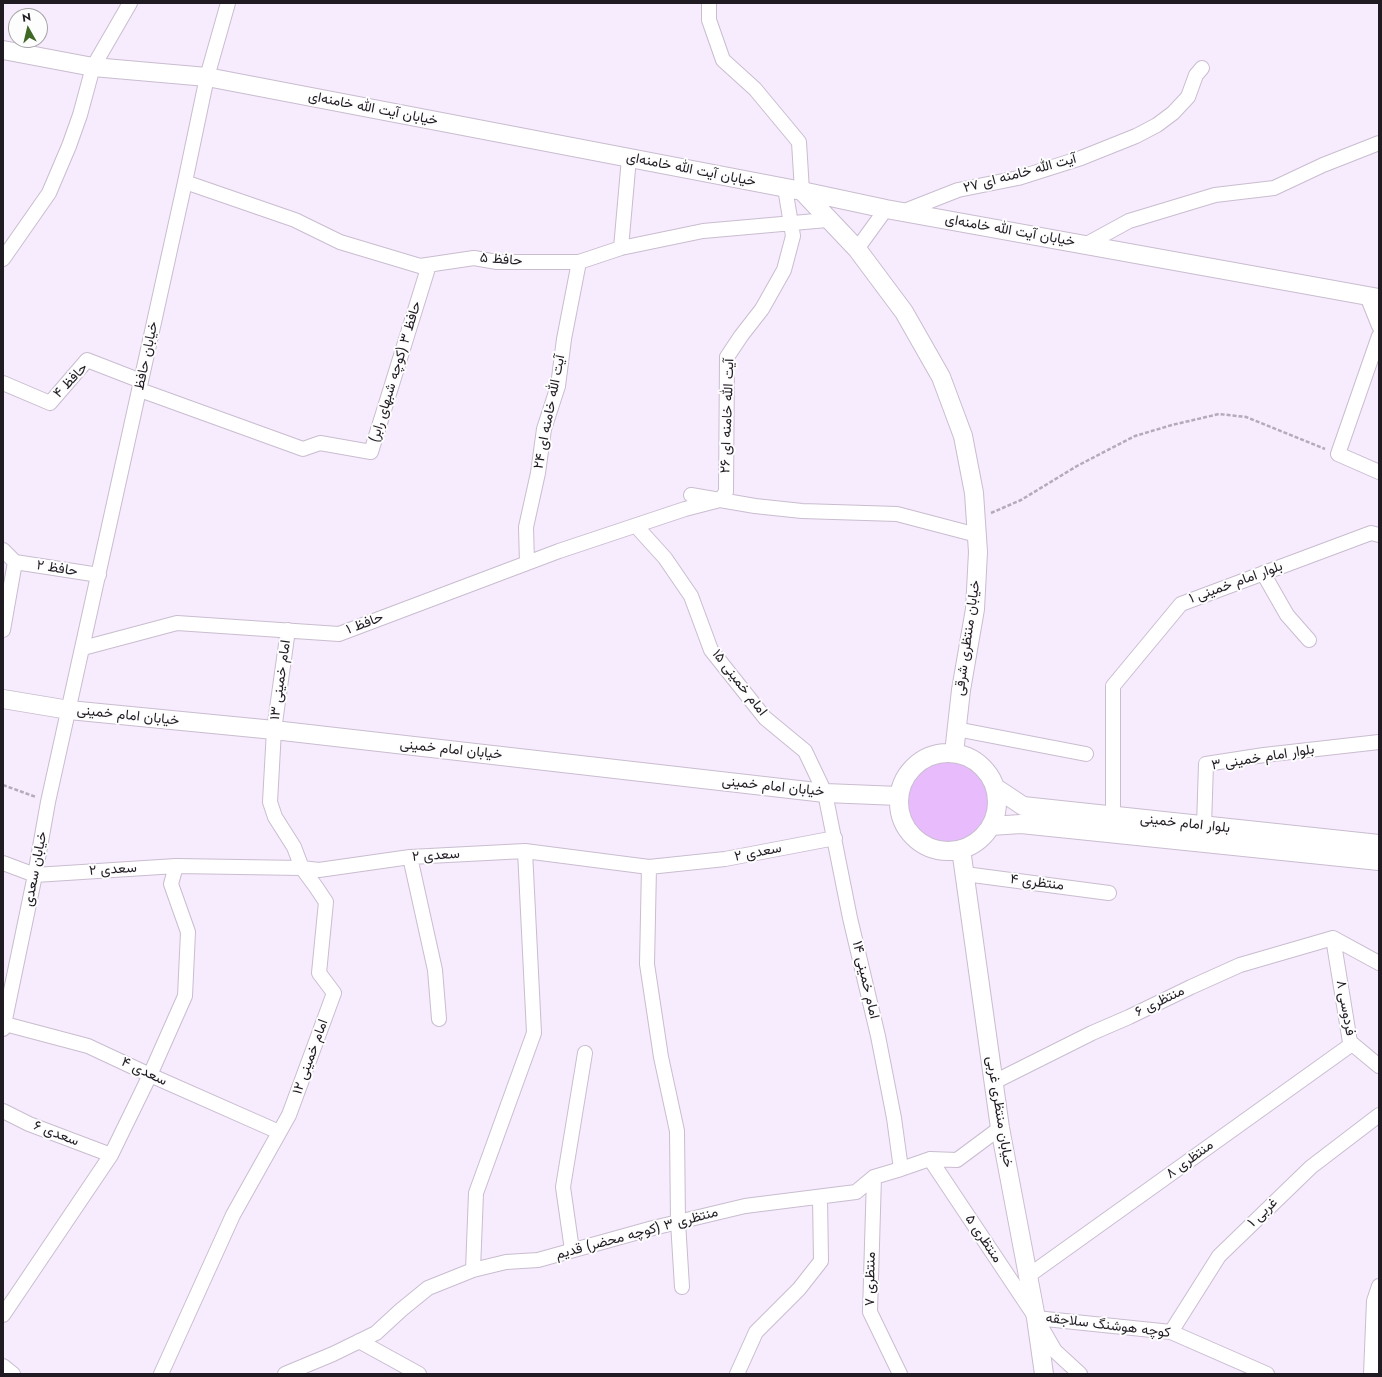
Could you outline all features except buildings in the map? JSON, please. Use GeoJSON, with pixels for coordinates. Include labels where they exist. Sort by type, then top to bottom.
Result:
{"type":"FeatureCollection","features":[{"type":"Feature","properties":{"kind":"main road","name":"خیابان آیت الله خامنه‌ای"},"geometry":{"type":"LineString","coordinates":[[3,50],[93,67],[206,77],[894,210],[1373,297]]}},
{"type":"Feature","properties":{"kind":"main road","name":"خیابان منتظری شرقی"},"geometry":{"type":"LineString","coordinates":[[793,190],[827,220],[856,249],[904,312],[941,377],[963,436],[974,493],[978,552],[975,609],[961,690],[954,753]]}},
{"type":"Feature","properties":{"kind":"main road","name":"خیابان امام خمینی"},"geometry":{"type":"LineString","coordinates":[[3,700],[69,710],[274,730],[825,793],[899,796]]}},
{"type":"Feature","properties":{"kind":"main road"},"geometry":{"type":"LineString","coordinates":[[954,753],[968,757],[980,764],[990,775],[996,788],[996,814],[991,826],[983,836],[973,844],[961,849],[945,851],[929,848],[916,839],[905,827],[902,820],[899,796],[903,781],[912,768],[924,759],[938,754],[954,753]]}},
{"type":"Feature","properties":{"kind":"main road","name":"بلوار امام خمینی"},"geometry":{"type":"LineString","coordinates":[[996,788],[1023,806],[1379,844]]}},
{"type":"Feature","properties":{"kind":"main road","name":"بلوار امام خمینی"},"geometry":{"type":"LineString","coordinates":[[991,826],[1021,824],[1379,861]]}},
{"type":"Feature","properties":{"kind":"main road","name":"خیابان منتظری غربی"},"geometry":{"type":"LineString","coordinates":[[961,849],[1000,1128],[1036,1318],[1041,1372]]}},
{"type":"Feature","properties":{"kind":"street"},"geometry":{"type":"LineString","coordinates":[[4,257],[49,193],[69,146],[80,115],[93,67],[130,3]]}},
{"type":"Feature","properties":{"kind":"street","name":"خیابان حافظ"},"geometry":{"type":"LineString","coordinates":[[69,710],[185,182],[206,77],[228,3]]}},
{"type":"Feature","properties":{"kind":"street","name":"آیت الله خامنه ای ۲۶"},"geometry":{"type":"LineString","coordinates":[[709,3],[709,20],[723,60],[755,89],[799,142],[793,190],[794,236],[784,270],[762,309],[727,357],[726,492],[720,500]]}},
{"type":"Feature","properties":{"kind":"street","name":"آیت الله خامنه ای ۲۷"},"geometry":{"type":"LineString","coordinates":[[894,210],[958,190],[1018,178],[1081,158],[1136,136],[1157,125],[1188,97],[1196,75],[1202,68]]}},
{"type":"Feature","properties":{"kind":"street"},"geometry":{"type":"LineString","coordinates":[[1085,245],[1129,221],[1215,196],[1274,188],[1324,165],[1379,144]]}},
{"type":"Feature","properties":{"kind":"street"},"geometry":{"type":"LineString","coordinates":[[621,248],[630,158]]}},
{"type":"Feature","properties":{"kind":"street","name":"حافظ ۵"},"geometry":{"type":"LineString","coordinates":[[185,182],[294,220],[340,242],[420,266],[474,258],[497,262],[580,262],[621,248],[703,231],[827,220]]}},
{"type":"Feature","properties":{"kind":"street"},"geometry":{"type":"LineString","coordinates":[[856,249],[894,210]]}},
{"type":"Feature","properties":{"kind":"street","name":"آیت الله خامنه ای ۲۴"},"geometry":{"type":"LineString","coordinates":[[527,563],[526,527],[538,473],[544,429],[558,386],[564,338],[580,262]]}},
{"type":"Feature","properties":{"kind":"street","name":"حافظ ۳ (کوچه شبهای رابر)"},"geometry":{"type":"LineString","coordinates":[[140,386],[303,449],[320,443],[371,452],[429,265]]}},
{"type":"Feature","properties":{"kind":"street"},"geometry":{"type":"LineString","coordinates":[[1373,297],[1379,326]]}},
{"type":"Feature","properties":{"kind":"street"},"geometry":{"type":"LineString","coordinates":[[1379,336],[1338,454],[1379,472]]}},
{"type":"Feature","properties":{"kind":"street","name":"حافظ ۴"},"geometry":{"type":"LineString","coordinates":[[3,383],[50,403],[87,360],[140,386]]}},
{"type":"Feature","properties":{"kind":"street"},"geometry":{"type":"LineString","coordinates":[[690,495],[755,506],[802,511],[897,514],[976,527]]}},
{"type":"Feature","properties":{"kind":"street"},"geometry":{"type":"LineString","coordinates":[[636,526],[685,509],[720,500]]}},
{"type":"Feature","properties":{"kind":"street","name":"حافظ ۱"},"geometry":{"type":"LineString","coordinates":[[83,648],[176,623],[339,634],[559,551],[636,526]]}},
{"type":"Feature","properties":{"kind":"street","name":"امام خمینی ۱۵"},"geometry":{"type":"LineString","coordinates":[[636,526],[665,558],[691,596],[711,650],[765,718],[805,751],[825,793]]}},
{"type":"Feature","properties":{"kind":"street","name":"بلوار امام خمینی ۱"},"geometry":{"type":"LineString","coordinates":[[1113,816],[1113,686],[1181,604],[1371,533],[1379,535]]}},
{"type":"Feature","properties":{"kind":"street"},"geometry":{"type":"LineString","coordinates":[[3,550],[15,562],[3,630]]}},
{"type":"Feature","properties":{"kind":"street","name":"حافظ ۲"},"geometry":{"type":"LineString","coordinates":[[15,562],[99,575]]}},
{"type":"Feature","properties":{"kind":"street"},"geometry":{"type":"LineString","coordinates":[[1263,573],[1287,615],[1309,640]]}},
{"type":"Feature","properties":{"kind":"street","name":"امام خمینی ۱۳"},"geometry":{"type":"LineString","coordinates":[[274,730],[288,630]]}},
{"type":"Feature","properties":{"kind":"street","name":"خیابان سعدی"},"geometry":{"type":"LineString","coordinates":[[4,1026],[35,875],[48,802],[69,710]]}},
{"type":"Feature","properties":{"kind":"street"},"geometry":{"type":"LineString","coordinates":[[956,729],[1086,754]]}},
{"type":"Feature","properties":{"kind":"street","name":"امام خمینی ۱۲"},"geometry":{"type":"LineString","coordinates":[[161,1374],[233,1215],[289,1115],[334,993],[320,973],[326,902],[302,868],[294,847],[275,817],[270,802],[274,730]]}},
{"type":"Feature","properties":{"kind":"street","name":"بلوار امام خمینی ۳"},"geometry":{"type":"LineString","coordinates":[[1204,826],[1206,764],[1264,755],[1379,742]]}},
{"type":"Feature","properties":{"kind":"street","name":"امام خمینی ۱۴"},"geometry":{"type":"LineString","coordinates":[[825,793],[850,918],[878,1036],[894,1118],[901,1169]]}},
{"type":"Feature","properties":{"kind":"street","name":"سعدی ۲"},"geometry":{"type":"LineString","coordinates":[[35,875],[176,866],[302,868],[319,870],[410,857],[526,851],[649,867],[725,859],[834,838]]}},
{"type":"Feature","properties":{"kind":"street"},"geometry":{"type":"LineString","coordinates":[[473,1270],[476,1193],[534,1033],[526,851]]}},
{"type":"Feature","properties":{"kind":"street"},"geometry":{"type":"LineString","coordinates":[[410,857],[435,970],[439,1019]]}},
{"type":"Feature","properties":{"kind":"street"},"geometry":{"type":"LineString","coordinates":[[3,863],[35,875]]}},
{"type":"Feature","properties":{"kind":"street"},"geometry":{"type":"LineString","coordinates":[[3,1315],[111,1155],[150,1075],[185,996],[188,932],[171,884],[176,866]]}},
{"type":"Feature","properties":{"kind":"street"},"geometry":{"type":"LineString","coordinates":[[649,867],[647,964],[661,1057],[677,1131],[678,1222],[682,1288]]}},
{"type":"Feature","properties":{"kind":"street","name":"منتظری ۴"},"geometry":{"type":"LineString","coordinates":[[965,874],[1109,892]]}},
{"type":"Feature","properties":{"kind":"street"},"geometry":{"type":"LineString","coordinates":[[1333,938],[1379,963]]}},
{"type":"Feature","properties":{"kind":"street","name":"منتظری ۶"},"geometry":{"type":"LineString","coordinates":[[994,1082],[1078,1039],[1240,965],[1333,938]]}},
{"type":"Feature","properties":{"kind":"street","name":"فردوسی ۸"},"geometry":{"type":"LineString","coordinates":[[1333,938],[1350,1042],[1379,1066]]}},
{"type":"Feature","properties":{"kind":"street","name":"سعدی ۴"},"geometry":{"type":"LineString","coordinates":[[4,1026],[88,1046],[279,1132]]}},
{"type":"Feature","properties":{"kind":"street","name":"منتظری ۸"},"geometry":{"type":"LineString","coordinates":[[1028,1276],[1352,1044]]}},
{"type":"Feature","properties":{"kind":"street"},"geometry":{"type":"LineString","coordinates":[[572,1250],[562,1186],[585,1053]]}},
{"type":"Feature","properties":{"kind":"street","name":"سعدی ۶"},"geometry":{"type":"LineString","coordinates":[[3,1111],[29,1124],[111,1155]]}},
{"type":"Feature","properties":{"kind":"street","name":"غربی ۱"},"geometry":{"type":"LineString","coordinates":[[1171,1332],[1219,1256],[1310,1167],[1379,1115]]}},
{"type":"Feature","properties":{"kind":"street","name":"منتظری ۳ (کوچه محضر) قدیم"},"geometry":{"type":"LineString","coordinates":[[285,1374],[333,1354],[376,1333],[428,1288],[473,1270],[506,1262],[538,1260],[678,1222],[745,1206],[820,1198],[856,1192],[874,1177],[930,1159],[957,1160],[1000,1128]]}},
{"type":"Feature","properties":{"kind":"street","name":"منتظری ۵"},"geometry":{"type":"LineString","coordinates":[[930,1159],[1036,1318],[1055,1351],[1080,1374]]}},
{"type":"Feature","properties":{"kind":"street","name":"منتظری ۷"},"geometry":{"type":"LineString","coordinates":[[874,1177],[870,1312],[900,1374]]}},
{"type":"Feature","properties":{"kind":"street"},"geometry":{"type":"LineString","coordinates":[[737,1374],[756,1332],[799,1290],[822,1261],[820,1198]]}},
{"type":"Feature","properties":{"kind":"street"},"geometry":{"type":"LineString","coordinates":[[1371,1374],[1374,1301],[1379,1286]]}},
{"type":"Feature","properties":{"kind":"street","name":"کوچه هوشنگ سلاجقه"},"geometry":{"type":"LineString","coordinates":[[1036,1318],[1171,1332],[1267,1374]]}},
{"type":"Feature","properties":{"kind":"street"},"geometry":{"type":"LineString","coordinates":[[359,1341],[419,1374]]}},
{"type":"Feature","properties":{"kind":"street"},"geometry":{"type":"LineString","coordinates":[[1041,1372],[1055,1351]]}},
{"type":"Feature","properties":{"kind":"street"},"geometry":{"type":"LineString","coordinates":[[3,1366],[13,1374]]}},
{"type":"Feature","properties":{"kind":"path"},"geometry":{"type":"LineString","coordinates":[[976,527],[1077,466],[1135,436],[1172,425],[1219,414],[1246,417],[1330,451]]}},
{"type":"Feature","properties":{"kind":"path"},"geometry":{"type":"LineString","coordinates":[[3,785],[48,802]]}},
{"type":"Feature","properties":{"kind":"shaded area"},"geometry":{"type":"Polygon","coordinates":[[[948,761],[964,764],[977,773],[986,786],[989,802],[986,818],[977,831],[964,840],[948,843],[932,840],[919,831],[910,818],[907,802],[910,786],[919,773],[932,764],[948,761]]]}}]}
